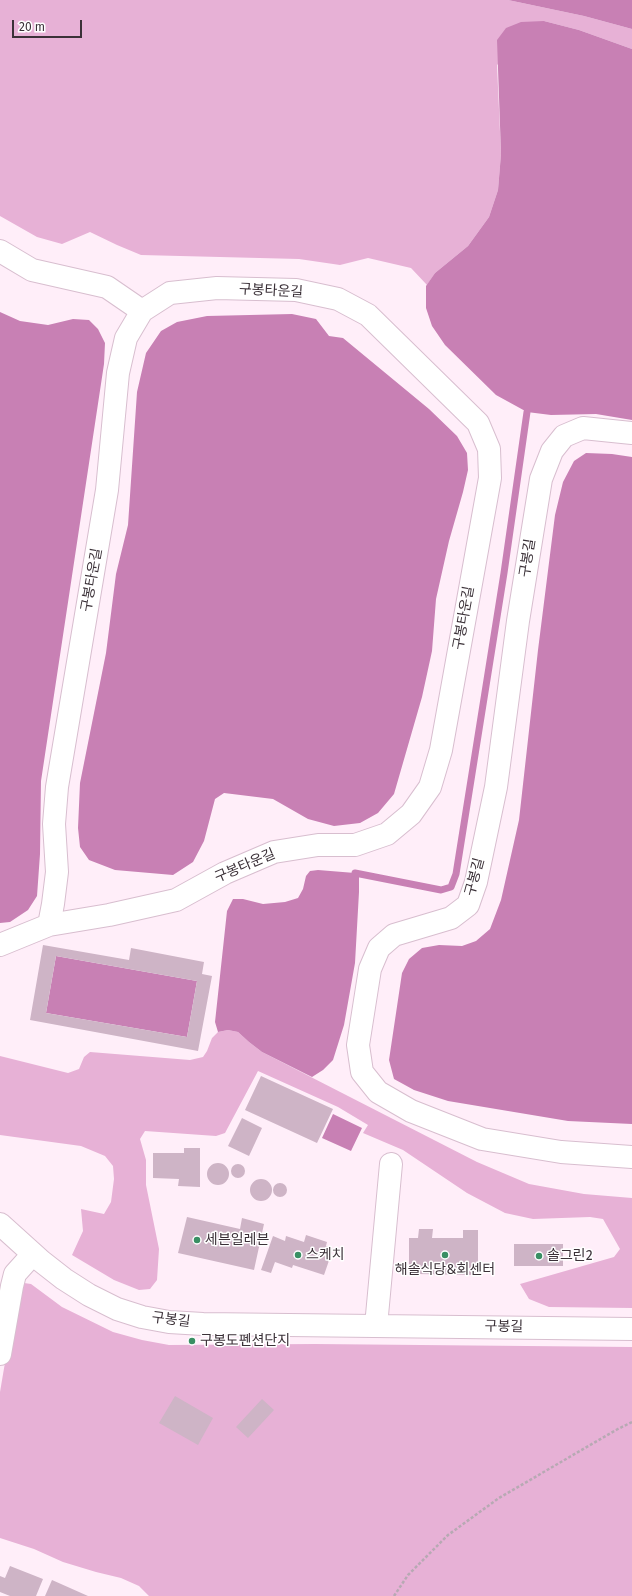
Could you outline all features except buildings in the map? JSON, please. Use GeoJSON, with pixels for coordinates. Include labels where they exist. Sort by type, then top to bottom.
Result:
{"type":"FeatureCollection","features":[{"type":"Feature","properties":{"kind":"street"},"geometry":{"type":"LineString","coordinates":[[0,251],[32,270],[107,287],[142,311]]}},
{"type":"Feature","properties":{"kind":"street","name":"구봉타운길"},"geometry":{"type":"LineString","coordinates":[[0,945],[49,925],[109,915],[176,900],[225,873],[274,852],[318,845],[355,845],[387,834],[411,814],[430,787],[441,750],[490,478],[489,449],[478,423],[368,315],[338,299],[296,290],[217,288],[170,293],[142,311],[126,338],[118,374],[107,490],[57,787],[54,824],[57,872],[49,925]]}},
{"type":"Feature","properties":{"kind":"street","name":"구봉길"},"geometry":{"type":"LineString","coordinates":[[632,433],[583,428],[564,436],[552,451],[541,479],[518,621],[496,787],[476,882],[468,904],[451,918],[394,935],[379,948],[370,969],[358,1045],[362,1072],[378,1092],[411,1112],[482,1138],[561,1152],[632,1157]]}},
{"type":"Feature","properties":{"kind":"street"},"geometry":{"type":"LineString","coordinates":[[376,1326],[391,1164]]}},
{"type":"Feature","properties":{"kind":"street","name":"구봉길"},"geometry":{"type":"LineString","coordinates":[[0,1224],[33,1254],[64,1279],[89,1295],[117,1309],[142,1317],[169,1322],[203,1324],[632,1329]]}},
{"type":"Feature","properties":{"kind":"street"},"geometry":{"type":"LineString","coordinates":[[0,1354],[15,1274],[33,1254]]}},
{"type":"Feature","properties":{"kind":"path"},"geometry":{"type":"LineString","coordinates":[[394,1596],[408,1575],[448,1536],[499,1498],[632,1422]]}},
{"type":"Feature","properties":{"kind":"shaded area"},"geometry":{"type":"Polygon","coordinates":[[[0,0],[508,0],[584,16],[632,29],[632,49],[579,30],[544,21],[497,65],[501,154],[498,190],[489,217],[468,246],[435,273],[427,285],[411,268],[368,258],[340,265],[299,259],[141,255],[90,232],[62,244],[37,237],[0,216],[0,0]]]}},
{"type":"Feature","properties":{"kind":"shaded area"},"geometry":{"type":"Polygon","coordinates":[[[508,0],[632,0],[632,29],[584,16],[508,0]]]}},
{"type":"Feature","properties":{"kind":"shaded area"},"geometry":{"type":"Polygon","coordinates":[[[544,21],[579,30],[632,49],[632,420],[596,414],[551,415],[527,412],[496,395],[445,345],[432,326],[426,308],[426,286],[435,273],[468,246],[489,217],[498,190],[501,154],[497,40],[506,28],[521,22],[544,21]]]}},
{"type":"Feature","properties":{"kind":"shaded area"},"geometry":{"type":"Polygon","coordinates":[[[0,312],[20,321],[48,325],[73,319],[89,320],[98,329],[105,343],[104,364],[41,781],[40,854],[37,896],[28,910],[10,922],[0,923],[0,312]]]}},
{"type":"Feature","properties":{"kind":"shaded area"},"geometry":{"type":"Polygon","coordinates":[[[292,314],[316,319],[329,336],[343,338],[429,409],[457,436],[467,453],[468,470],[449,541],[436,599],[432,651],[422,697],[394,794],[378,813],[360,823],[334,826],[308,819],[273,799],[224,793],[215,799],[204,841],[193,862],[173,875],[115,870],[89,860],[80,847],[78,828],[80,783],[106,653],[116,574],[128,525],[137,392],[146,353],[161,331],[177,322],[207,316],[292,314]]]}},
{"type":"Feature","properties":{"kind":"shaded area"},"geometry":{"type":"Polygon","coordinates":[[[586,453],[612,454],[632,457],[632,1124],[568,1121],[448,1101],[414,1090],[394,1079],[389,1060],[402,973],[409,959],[422,948],[439,945],[462,946],[476,941],[490,929],[501,900],[519,820],[555,515],[563,482],[574,461],[586,453]]]}},
{"type":"Feature","properties":{"kind":"shaded area"},"geometry":{"type":"Polygon","coordinates":[[[318,870],[355,873],[359,877],[359,892],[355,963],[344,1025],[333,1060],[323,1070],[312,1077],[262,1052],[238,1032],[228,1030],[218,1032],[215,1022],[227,911],[233,899],[243,899],[263,904],[285,902],[298,898],[303,889],[306,876],[310,871],[318,870]]]}},
{"type":"Feature","properties":{"kind":"shaded area"},"geometry":{"type":"Polygon","coordinates":[[[56,956],[197,981],[187,1037],[46,1013],[56,956]]]}},
{"type":"Feature","properties":{"kind":"shaded area"},"geometry":{"type":"Polygon","coordinates":[[[228,1030],[238,1032],[262,1052],[477,1162],[529,1184],[584,1194],[632,1198],[632,1308],[549,1307],[529,1299],[520,1284],[614,1257],[620,1249],[603,1219],[590,1217],[533,1219],[505,1213],[467,1193],[403,1150],[363,1133],[368,1125],[338,1107],[258,1071],[225,1133],[216,1136],[145,1131],[140,1139],[146,1160],[146,1185],[159,1249],[157,1280],[150,1289],[139,1290],[114,1280],[72,1255],[83,1231],[81,1209],[104,1214],[111,1202],[114,1179],[113,1166],[105,1156],[81,1146],[0,1135],[0,1056],[68,1073],[79,1069],[84,1057],[90,1052],[190,1060],[203,1057],[212,1038],[218,1032],[228,1030]]]}},
{"type":"Feature","properties":{"kind":"shaded area"},"geometry":{"type":"Polygon","coordinates":[[[333,1114],[362,1128],[351,1151],[322,1138],[333,1114]]]}},
{"type":"Feature","properties":{"kind":"shaded area"},"geometry":{"type":"Polygon","coordinates":[[[24,1283],[31,1284],[62,1307],[113,1332],[142,1340],[169,1345],[315,1344],[632,1347],[632,1596],[149,1596],[139,1586],[121,1578],[63,1562],[34,1549],[0,1538],[0,1392],[18,1286],[24,1283]]]}},
{"type":"Feature","properties":{"kind":"waterway"},"geometry":{"type":"LineString","coordinates":[[355,873],[441,890],[451,887],[456,874],[504,573],[527,412]]}},
{"type":"Feature","properties":{"kind":"place","name":"세븐일레븐"},"geometry":{"type":"Point","coordinates":[197,1240]}},
{"type":"Feature","properties":{"kind":"place","name":"스케치"},"geometry":{"type":"Point","coordinates":[298,1255]}},
{"type":"Feature","properties":{"kind":"place","name":"해솔식당&회센터"},"geometry":{"type":"Point","coordinates":[445,1255]}},
{"type":"Feature","properties":{"kind":"place","name":"솔그린2"},"geometry":{"type":"Point","coordinates":[539,1256]}},
{"type":"Feature","properties":{"kind":"place","name":"구봉도펜션단지"},"geometry":{"type":"Point","coordinates":[192,1341]}}]}
